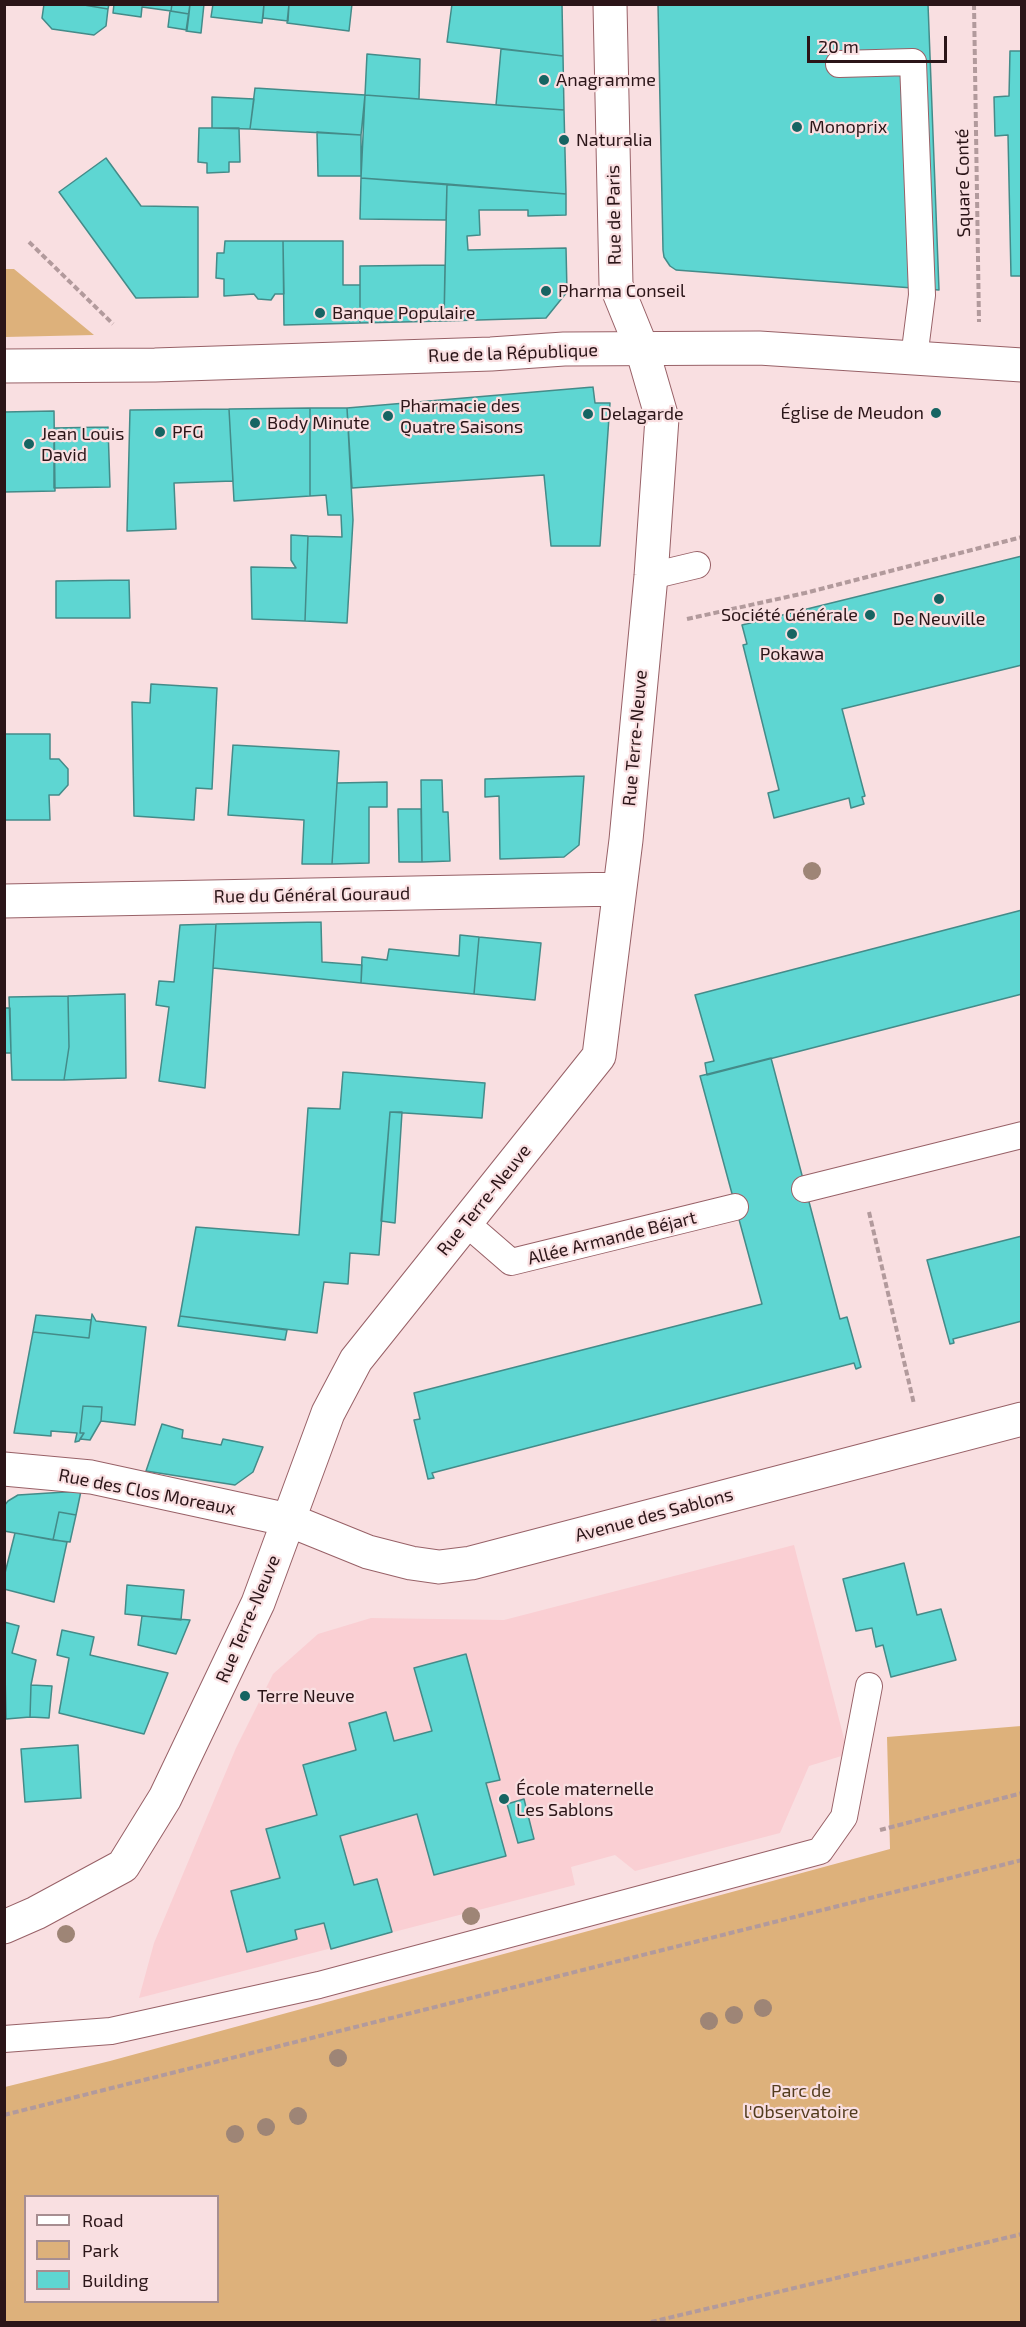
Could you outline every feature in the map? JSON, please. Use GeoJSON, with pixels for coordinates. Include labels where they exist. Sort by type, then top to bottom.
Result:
{"type":"FeatureCollection","features":[{"type":"Feature","properties":{"kind":"street","name":"Rue de Paris"},"geometry":{"type":"LineString","coordinates":[[610,4],[616,285],[642,349]]}},
{"type":"Feature","properties":{"kind":"street","name":"Rue de la République"},"geometry":{"type":"LineString","coordinates":[[4,366],[155,365],[564,349],[759,348],[1022,364]]}},
{"type":"Feature","properties":{"kind":"street","name":"Rue Terre-Neuve"},"geometry":{"type":"LineString","coordinates":[[4,1927],[36,1913],[123,1866],[165,1798],[258,1603],[328,1413],[356,1360],[599,1056],[626,840],[651,576],[662,418],[642,349]]}},
{"type":"Feature","properties":{"kind":"street","name":"Rue du Général Gouraud"},"geometry":{"type":"LineString","coordinates":[[4,901],[619,889]]}},
{"type":"Feature","properties":{"kind":"street","name":"Avenue des Sablons"},"geometry":{"type":"LineString","coordinates":[[289,1520],[368,1552],[411,1563],[439,1566],[471,1563],[1022,1419]]}},
{"type":"Feature","properties":{"kind":"street","name":"Rue des Clos Moreaux"},"geometry":{"type":"LineString","coordinates":[[4,1469],[91,1477],[289,1520]]}},
{"type":"Feature","properties":{"kind":"lane"},"geometry":{"type":"LineString","coordinates":[[839,64],[913,62],[922,295],[914,358]]}},
{"type":"Feature","properties":{"kind":"lane"},"geometry":{"type":"LineString","coordinates":[[651,576],[697,564]]}},
{"type":"Feature","properties":{"kind":"lane"},"geometry":{"type":"LineString","coordinates":[[805,1189],[1022,1135]]}},
{"type":"Feature","properties":{"kind":"lane","name":"Allée Armande Béjart"},"geometry":{"type":"LineString","coordinates":[[466,1223],[511,1262],[735,1207]]}},
{"type":"Feature","properties":{"kind":"lane"},"geometry":{"type":"LineString","coordinates":[[4,2039],[111,2031],[319,1985],[820,1851],[844,1817],[868,1686]]}},
{"type":"Feature","properties":{"kind":"path","name":"Square Conté"},"geometry":{"type":"LineString","coordinates":[[974,4],[980,362]]}},
{"type":"Feature","properties":{"kind":"path"},"geometry":{"type":"LineString","coordinates":[[29,242],[155,365]]}},
{"type":"Feature","properties":{"kind":"path"},"geometry":{"type":"LineString","coordinates":[[645,628],[805,593],[1022,537]]}},
{"type":"Feature","properties":{"kind":"path"},"geometry":{"type":"LineString","coordinates":[[872,1226],[924,1445]]}},
{"type":"Feature","properties":{"kind":"path"},"geometry":{"type":"LineString","coordinates":[[4,2115],[1022,1860]]}},
{"type":"Feature","properties":{"kind":"path"},"geometry":{"type":"LineString","coordinates":[[651,2322],[1022,2234]]}},
{"type":"Feature","properties":{"kind":"shaded area","name":"École maternelle Les Sablons"},"geometry":{"type":"Polygon","coordinates":[[[794,1545],[848,1754],[809,1766],[780,1833],[635,1871],[615,1855],[571,1867],[575,1885],[139,1998],[154,1943],[236,1748],[273,1674],[318,1634],[371,1618],[504,1620],[794,1545]]]}},
{"type":"Feature","properties":{"kind":"green space"},"geometry":{"type":"Polygon","coordinates":[[[5,269],[14,269],[94,335],[5,337],[5,269]]]}},
{"type":"Feature","properties":{"kind":"green space","name":"Parc de l'Observatoire"},"geometry":{"type":"Polygon","coordinates":[[[1021,1726],[1021,2322],[5,2322],[5,2087],[110,2061],[890,1849],[887,1737],[1021,1726]]]}},
{"type":"Feature","properties":{"kind":"building"},"geometry":{"type":"Polygon","coordinates":[[[44,4],[78,4],[108,9],[106,26],[94,35],[52,29],[42,18],[44,4]]]}},
{"type":"Feature","properties":{"kind":"building"},"geometry":{"type":"Polygon","coordinates":[[[78,4],[109,4],[108,9],[78,4]]]}},
{"type":"Feature","properties":{"kind":"building"},"geometry":{"type":"Polygon","coordinates":[[[114,4],[172,4],[171,11],[142,7],[141,17],[113,13],[114,4]]]}},
{"type":"Feature","properties":{"kind":"building"},"geometry":{"type":"Polygon","coordinates":[[[172,4],[190,4],[189,14],[171,11],[172,4]]]}},
{"type":"Feature","properties":{"kind":"building"},"geometry":{"type":"Polygon","coordinates":[[[190,4],[204,4],[201,33],[186,31],[190,4]]]}},
{"type":"Feature","properties":{"kind":"building"},"geometry":{"type":"Polygon","coordinates":[[[213,4],[264,4],[262,23],[211,17],[213,4]]]}},
{"type":"Feature","properties":{"kind":"building"},"geometry":{"type":"Polygon","coordinates":[[[264,4],[289,4],[288,21],[263,18],[264,4]]]}},
{"type":"Feature","properties":{"kind":"building"},"geometry":{"type":"Polygon","coordinates":[[[289,4],[352,4],[349,31],[287,23],[289,4]]]}},
{"type":"Feature","properties":{"kind":"building"},"geometry":{"type":"Polygon","coordinates":[[[452,4],[562,4],[563,56],[447,42],[452,4]]]}},
{"type":"Feature","properties":{"kind":"building","name":"Monoprix"},"geometry":{"type":"Polygon","coordinates":[[[658,4],[928,4],[939,290],[676,270],[670,266],[664,257],[663,250],[658,4]]]}},
{"type":"Feature","properties":{"kind":"building"},"geometry":{"type":"Polygon","coordinates":[[[170,11],[189,14],[187,30],[168,27],[170,11]]]}},
{"type":"Feature","properties":{"kind":"building"},"geometry":{"type":"Polygon","coordinates":[[[501,49],[563,56],[564,110],[496,105],[501,49]]]}},
{"type":"Feature","properties":{"kind":"building"},"geometry":{"type":"Polygon","coordinates":[[[1010,51],[1022,51],[1022,276],[1011,276],[1008,135],[995,136],[994,97],[1009,96],[1010,51]]]}},
{"type":"Feature","properties":{"kind":"building"},"geometry":{"type":"Polygon","coordinates":[[[367,54],[420,59],[419,99],[365,95],[367,54]]]}},
{"type":"Feature","properties":{"kind":"building"},"geometry":{"type":"Polygon","coordinates":[[[255,88],[365,95],[361,135],[250,129],[255,88]]]}},
{"type":"Feature","properties":{"kind":"building"},"geometry":{"type":"Polygon","coordinates":[[[365,95],[564,110],[566,194],[361,178],[365,95]]]}},
{"type":"Feature","properties":{"kind":"building"},"geometry":{"type":"Polygon","coordinates":[[[212,97],[254,99],[250,129],[212,128],[212,97]]]}},
{"type":"Feature","properties":{"kind":"building"},"geometry":{"type":"Polygon","coordinates":[[[199,128],[239,128],[240,162],[229,162],[229,172],[207,173],[207,163],[198,162],[199,128]]]}},
{"type":"Feature","properties":{"kind":"building"},"geometry":{"type":"Polygon","coordinates":[[[317,132],[361,135],[361,176],[318,176],[317,132]]]}},
{"type":"Feature","properties":{"kind":"building"},"geometry":{"type":"Polygon","coordinates":[[[106,158],[141,206],[198,207],[198,297],[136,298],[59,192],[106,158]]]}},
{"type":"Feature","properties":{"kind":"building"},"geometry":{"type":"Polygon","coordinates":[[[361,178],[447,184],[446,220],[360,219],[361,178]]]}},
{"type":"Feature","properties":{"kind":"building"},"geometry":{"type":"Polygon","coordinates":[[[447,184],[566,194],[566,215],[528,216],[528,210],[479,210],[480,235],[467,236],[468,250],[566,248],[567,292],[546,318],[444,321],[447,184]]]}},
{"type":"Feature","properties":{"kind":"building"},"geometry":{"type":"Polygon","coordinates":[[[225,241],[283,241],[284,294],[275,294],[271,300],[258,299],[254,294],[224,296],[224,279],[216,278],[217,253],[224,253],[225,241]]]}},
{"type":"Feature","properties":{"kind":"building"},"geometry":{"type":"Polygon","coordinates":[[[283,241],[343,241],[343,285],[360,285],[360,323],[284,325],[283,241]]]}},
{"type":"Feature","properties":{"kind":"building"},"geometry":{"type":"Polygon","coordinates":[[[445,265],[444,321],[360,323],[360,266],[445,265]]]}},
{"type":"Feature","properties":{"kind":"building"},"geometry":{"type":"Polygon","coordinates":[[[593,387],[595,403],[610,403],[600,546],[551,546],[544,475],[352,488],[347,408],[593,387]]]}},
{"type":"Feature","properties":{"kind":"building"},"geometry":{"type":"Polygon","coordinates":[[[310,408],[347,408],[353,520],[347,623],[305,621],[308,536],[342,537],[341,515],[328,515],[326,495],[310,496],[310,408]]]}},
{"type":"Feature","properties":{"kind":"building"},"geometry":{"type":"Polygon","coordinates":[[[310,408],[310,496],[234,501],[229,409],[310,408]]]}},
{"type":"Feature","properties":{"kind":"building"},"geometry":{"type":"Polygon","coordinates":[[[229,409],[233,481],[174,483],[176,529],[127,531],[130,410],[229,409]]]}},
{"type":"Feature","properties":{"kind":"building"},"geometry":{"type":"Polygon","coordinates":[[[54,411],[55,491],[4,492],[4,412],[54,411]]]}},
{"type":"Feature","properties":{"kind":"building"},"geometry":{"type":"Polygon","coordinates":[[[108,427],[110,487],[54,488],[54,428],[108,427]]]}},
{"type":"Feature","properties":{"kind":"building"},"geometry":{"type":"Polygon","coordinates":[[[291,535],[308,536],[305,621],[252,619],[251,567],[296,568],[291,560],[291,535]]]}},
{"type":"Feature","properties":{"kind":"building"},"geometry":{"type":"Polygon","coordinates":[[[1022,556],[1022,665],[842,709],[865,796],[862,797],[864,804],[851,808],[849,798],[774,818],[768,793],[779,790],[743,645],[747,644],[742,625],[1022,556]]]}},
{"type":"Feature","properties":{"kind":"building"},"geometry":{"type":"Polygon","coordinates":[[[129,580],[130,618],[56,618],[56,581],[129,580]]]}},
{"type":"Feature","properties":{"kind":"building"},"geometry":{"type":"Polygon","coordinates":[[[151,684],[217,688],[212,789],[196,788],[194,820],[134,816],[132,702],[150,703],[151,684]]]}},
{"type":"Feature","properties":{"kind":"building"},"geometry":{"type":"Polygon","coordinates":[[[4,734],[50,734],[50,759],[59,759],[68,769],[68,785],[59,795],[49,795],[50,820],[4,820],[4,734]]]}},
{"type":"Feature","properties":{"kind":"building"},"geometry":{"type":"Polygon","coordinates":[[[233,745],[339,751],[332,864],[302,864],[304,820],[228,815],[233,745]]]}},
{"type":"Feature","properties":{"kind":"building"},"geometry":{"type":"Polygon","coordinates":[[[584,776],[579,845],[564,857],[500,859],[499,796],[485,797],[485,779],[584,776]]]}},
{"type":"Feature","properties":{"kind":"building"},"geometry":{"type":"Polygon","coordinates":[[[421,780],[442,780],[443,812],[448,812],[450,861],[422,862],[421,780]]]}},
{"type":"Feature","properties":{"kind":"building"},"geometry":{"type":"Polygon","coordinates":[[[387,782],[387,807],[369,807],[369,863],[332,864],[337,783],[387,782]]]}},
{"type":"Feature","properties":{"kind":"building"},"geometry":{"type":"Polygon","coordinates":[[[398,809],[421,809],[422,862],[399,862],[398,809]]]}},
{"type":"Feature","properties":{"kind":"building"},"geometry":{"type":"Polygon","coordinates":[[[1022,910],[1022,994],[707,1075],[705,1063],[714,1061],[695,995],[1022,910]]]}},
{"type":"Feature","properties":{"kind":"building"},"geometry":{"type":"Polygon","coordinates":[[[321,922],[322,962],[362,965],[361,983],[213,968],[216,924],[321,922]]]}},
{"type":"Feature","properties":{"kind":"building"},"geometry":{"type":"Polygon","coordinates":[[[216,924],[205,1088],[159,1081],[169,1007],[156,1005],[159,981],[174,982],[180,925],[216,924]]]}},
{"type":"Feature","properties":{"kind":"building"},"geometry":{"type":"Polygon","coordinates":[[[460,935],[479,937],[474,994],[361,983],[362,957],[387,960],[389,949],[459,956],[460,935]]]}},
{"type":"Feature","properties":{"kind":"building"},"geometry":{"type":"Polygon","coordinates":[[[479,937],[541,943],[535,1000],[474,994],[479,937]]]}},
{"type":"Feature","properties":{"kind":"building"},"geometry":{"type":"Polygon","coordinates":[[[125,994],[126,1078],[64,1080],[69,1047],[68,996],[125,994]]]}},
{"type":"Feature","properties":{"kind":"building"},"geometry":{"type":"Polygon","coordinates":[[[68,996],[69,1047],[64,1080],[12,1080],[9,997],[68,996]]]}},
{"type":"Feature","properties":{"kind":"building"},"geometry":{"type":"Polygon","coordinates":[[[4,1008],[10,1008],[11,1053],[4,1053],[4,1008]]]}},
{"type":"Feature","properties":{"kind":"building"},"geometry":{"type":"Polygon","coordinates":[[[771,1058],[840,1319],[847,1317],[861,1367],[856,1369],[854,1363],[432,1473],[434,1478],[428,1479],[414,1420],[420,1419],[414,1393],[762,1304],[700,1076],[771,1058]]]}},
{"type":"Feature","properties":{"kind":"building"},"geometry":{"type":"Polygon","coordinates":[[[343,1072],[485,1083],[482,1118],[390,1112],[379,1255],[350,1253],[348,1284],[324,1282],[317,1333],[180,1316],[196,1227],[299,1235],[308,1108],[340,1109],[343,1072]]]}},
{"type":"Feature","properties":{"kind":"building"},"geometry":{"type":"Polygon","coordinates":[[[390,1112],[402,1112],[395,1223],[381,1221],[390,1112]]]}},
{"type":"Feature","properties":{"kind":"building"},"geometry":{"type":"Polygon","coordinates":[[[1022,1236],[1022,1321],[953,1339],[954,1343],[950,1344],[927,1260],[1022,1236]]]}},
{"type":"Feature","properties":{"kind":"building"},"geometry":{"type":"Polygon","coordinates":[[[92,1314],[96,1321],[146,1327],[135,1425],[101,1421],[102,1407],[83,1406],[80,1433],[84,1433],[79,1441],[75,1442],[77,1433],[51,1431],[51,1436],[14,1433],[33,1332],[89,1338],[92,1314]]]}},
{"type":"Feature","properties":{"kind":"building"},"geometry":{"type":"Polygon","coordinates":[[[36,1315],[91,1320],[89,1338],[33,1332],[36,1315]]]}},
{"type":"Feature","properties":{"kind":"building"},"geometry":{"type":"Polygon","coordinates":[[[180,1316],[287,1330],[285,1340],[178,1326],[180,1316]]]}},
{"type":"Feature","properties":{"kind":"building"},"geometry":{"type":"Polygon","coordinates":[[[83,1406],[102,1407],[101,1421],[90,1440],[80,1439],[84,1433],[80,1433],[83,1406]]]}},
{"type":"Feature","properties":{"kind":"building"},"geometry":{"type":"Polygon","coordinates":[[[162,1424],[183,1430],[182,1438],[221,1445],[223,1439],[263,1447],[253,1472],[235,1485],[146,1471],[162,1424]]]}},
{"type":"Feature","properties":{"kind":"building"},"geometry":{"type":"Polygon","coordinates":[[[81,1491],[76,1515],[59,1512],[53,1540],[4,1531],[4,1506],[18,1495],[81,1491]]]}},
{"type":"Feature","properties":{"kind":"building"},"geometry":{"type":"Polygon","coordinates":[[[59,1512],[76,1515],[70,1542],[53,1540],[59,1512]]]}},
{"type":"Feature","properties":{"kind":"building"},"geometry":{"type":"Polygon","coordinates":[[[15,1533],[67,1542],[54,1602],[4,1589],[4,1577],[15,1533]]]}},
{"type":"Feature","properties":{"kind":"building"},"geometry":{"type":"Polygon","coordinates":[[[904,1563],[917,1615],[941,1609],[956,1660],[891,1677],[883,1645],[876,1647],[872,1628],[856,1631],[843,1579],[904,1563]]]}},
{"type":"Feature","properties":{"kind":"building"},"geometry":{"type":"Polygon","coordinates":[[[127,1585],[184,1590],[181,1620],[125,1614],[127,1585]]]}},
{"type":"Feature","properties":{"kind":"building"},"geometry":{"type":"Polygon","coordinates":[[[142,1616],[190,1620],[176,1654],[138,1645],[142,1616]]]}},
{"type":"Feature","properties":{"kind":"building"},"geometry":{"type":"Polygon","coordinates":[[[4,1622],[19,1626],[12,1653],[36,1660],[31,1685],[30,1717],[6,1719],[4,1622]]]}},
{"type":"Feature","properties":{"kind":"building"},"geometry":{"type":"Polygon","coordinates":[[[62,1630],[94,1637],[90,1655],[168,1673],[144,1734],[59,1713],[69,1658],[57,1655],[62,1630]]]}},
{"type":"Feature","properties":{"kind":"building"},"geometry":{"type":"Polygon","coordinates":[[[466,1654],[500,1780],[486,1783],[506,1856],[434,1875],[417,1814],[340,1836],[354,1885],[377,1879],[392,1932],[331,1949],[324,1923],[295,1930],[297,1939],[247,1952],[231,1891],[280,1878],[266,1829],[317,1815],[303,1765],[356,1750],[349,1723],[386,1712],[394,1741],[432,1731],[414,1668],[466,1654]]]}},
{"type":"Feature","properties":{"kind":"building"},"geometry":{"type":"Polygon","coordinates":[[[31,1685],[52,1686],[49,1718],[30,1717],[31,1685]]]}},
{"type":"Feature","properties":{"kind":"building"},"geometry":{"type":"Polygon","coordinates":[[[78,1745],[81,1798],[25,1802],[21,1749],[78,1745]]]}},
{"type":"Feature","properties":{"kind":"building"},"geometry":{"type":"Polygon","coordinates":[[[524,1799],[534,1839],[518,1843],[507,1804],[524,1799]]]}},
{"type":"Feature","properties":{"kind":"place","name":"Anagramme"},"geometry":{"type":"Point","coordinates":[544,80]}},
{"type":"Feature","properties":{"kind":"place","name":"Monoprix"},"geometry":{"type":"Point","coordinates":[797,127]}},
{"type":"Feature","properties":{"kind":"place","name":"Naturalia"},"geometry":{"type":"Point","coordinates":[564,140]}},
{"type":"Feature","properties":{"kind":"place","name":"Pharma Conseil"},"geometry":{"type":"Point","coordinates":[546,291]}},
{"type":"Feature","properties":{"kind":"place","name":"Banque Populaire"},"geometry":{"type":"Point","coordinates":[320,313]}},
{"type":"Feature","properties":{"kind":"place","name":"Église de Meudon"},"geometry":{"type":"Point","coordinates":[936,413]}},
{"type":"Feature","properties":{"kind":"place","name":"Delagarde"},"geometry":{"type":"Point","coordinates":[588,414]}},
{"type":"Feature","properties":{"kind":"place","name":"Pharmacie des Quatre Saisons"},"geometry":{"type":"Point","coordinates":[388,416]}},
{"type":"Feature","properties":{"kind":"place","name":"Body Minute"},"geometry":{"type":"Point","coordinates":[255,423]}},
{"type":"Feature","properties":{"kind":"place","name":"PFG"},"geometry":{"type":"Point","coordinates":[160,432]}},
{"type":"Feature","properties":{"kind":"place","name":"Jean Louis David"},"geometry":{"type":"Point","coordinates":[29,444]}},
{"type":"Feature","properties":{"kind":"place","name":"De Neuville"},"geometry":{"type":"Point","coordinates":[939,599]}},
{"type":"Feature","properties":{"kind":"place","name":"Société Générale"},"geometry":{"type":"Point","coordinates":[870,615]}},
{"type":"Feature","properties":{"kind":"place","name":"Pokawa"},"geometry":{"type":"Point","coordinates":[792,634]}},
{"type":"Feature","properties":{"kind":"place","name":"Terre Neuve"},"geometry":{"type":"Point","coordinates":[245,1696]}},
{"type":"Feature","properties":{"kind":"place","name":"École maternelle Les Sablons"},"geometry":{"type":"Point","coordinates":[504,1799]}}]}
